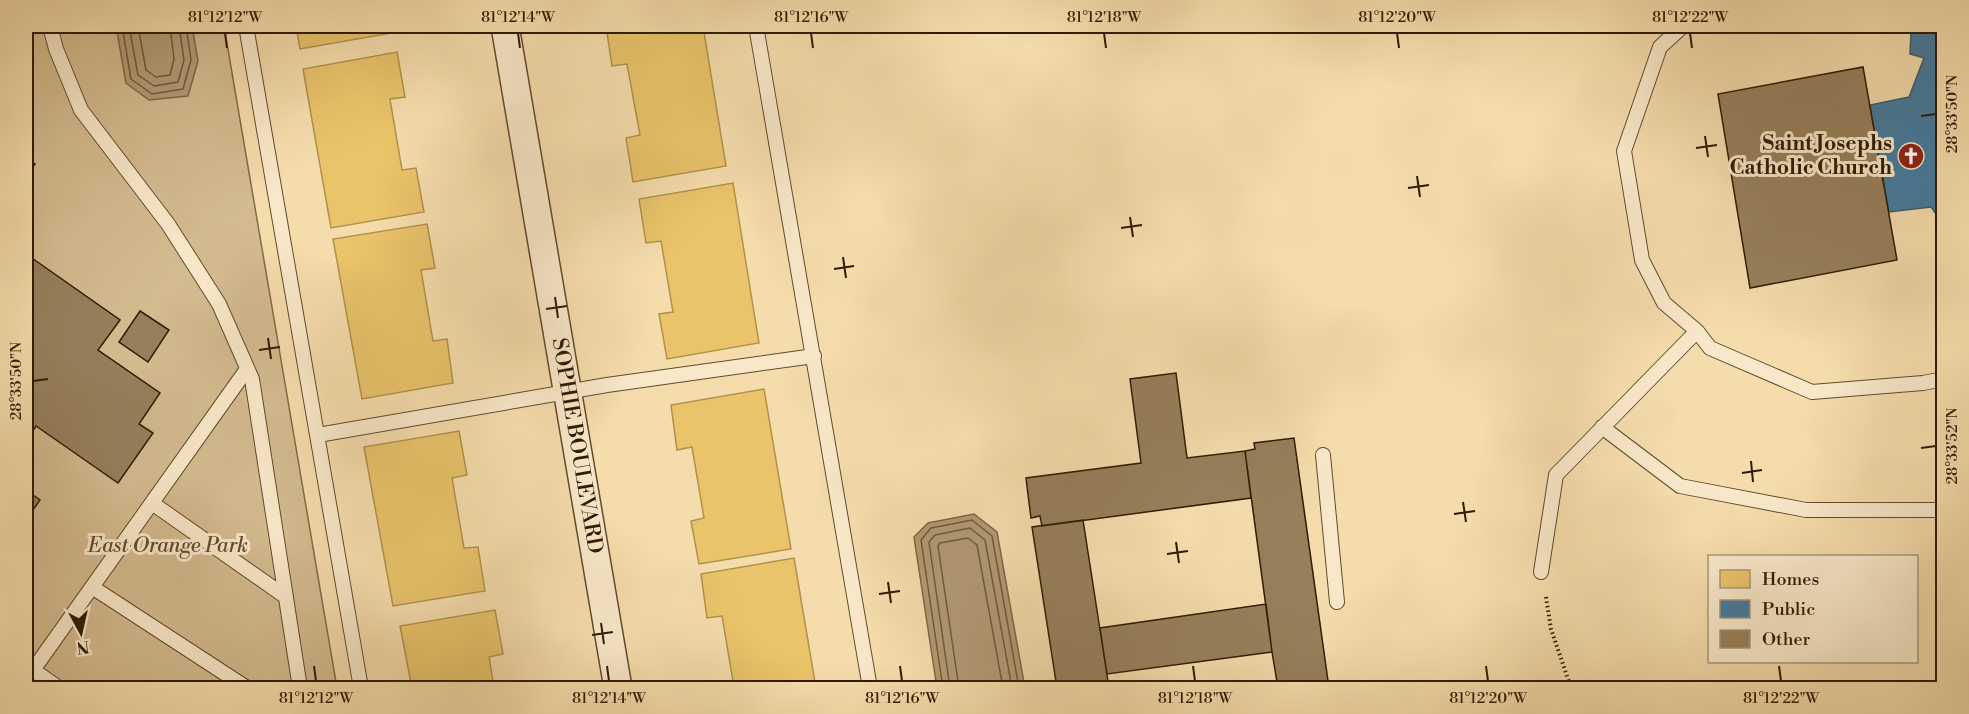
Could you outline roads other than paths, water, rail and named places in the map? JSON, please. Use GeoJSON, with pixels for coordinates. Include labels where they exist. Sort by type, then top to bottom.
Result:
{"type":"FeatureCollection","features":[{"type":"Feature","properties":{"kind":"street","name":"SOPHIE BOULEVARD"},"geometry":{"type":"LineString","coordinates":[[505,26],[618,688]]}},
{"type":"Feature","properties":{"kind":"lane"},"geometry":{"type":"LineString","coordinates":[[50,26],[56,49],[81,110],[175,234],[219,304],[252,379],[300,688]]}},
{"type":"Feature","properties":{"kind":"lane"},"geometry":{"type":"LineString","coordinates":[[246,26],[361,688]]}},
{"type":"Feature","properties":{"kind":"lane"},"geometry":{"type":"LineString","coordinates":[[756,26],[870,688]]}},
{"type":"Feature","properties":{"kind":"lane"},"geometry":{"type":"LineString","coordinates":[[1683,26],[1660,47],[1624,151],[1642,260],[1664,303],[1697,331],[1710,348],[1812,392],[1944,379]]}},
{"type":"Feature","properties":{"kind":"lane"},"geometry":{"type":"LineString","coordinates":[[1541,572],[1556,475],[1697,331]]}},
{"type":"Feature","properties":{"kind":"lane"},"geometry":{"type":"LineString","coordinates":[[318,435],[568,392],[814,356]]}},
{"type":"Feature","properties":{"kind":"lane"},"geometry":{"type":"LineString","coordinates":[[59,688],[33,670],[247,369]]}},
{"type":"Feature","properties":{"kind":"lane"},"geometry":{"type":"LineString","coordinates":[[1602,427],[1680,486],[1806,510],[1944,510]]}},
{"type":"Feature","properties":{"kind":"lane"},"geometry":{"type":"LineString","coordinates":[[1323,455],[1336,602]]}},
{"type":"Feature","properties":{"kind":"lane"},"geometry":{"type":"LineString","coordinates":[[152,503],[286,597]]}},
{"type":"Feature","properties":{"kind":"lane"},"geometry":{"type":"LineString","coordinates":[[92,587],[247,688]]}},
{"type":"Feature","properties":{"kind":"water"},"geometry":{"type":"Polygon","coordinates":[[[116,26],[192,26],[198,61],[188,96],[149,100],[126,83],[116,26]]]}},
{"type":"Feature","properties":{"kind":"water"},"geometry":{"type":"Polygon","coordinates":[[[974,514],[997,532],[1025,688],[937,688],[914,537],[928,523],[974,514]]]}},
{"type":"Feature","properties":{"kind":"place","name":"Saint Josephs Catholic Church"},"geometry":{"type":"Point","coordinates":[1911,156]}},
{"type":"Feature","properties":{"kind":"park label","name":"East Orange Park"},"geometry":{"type":"Point","coordinates":[168,546]}}]}
